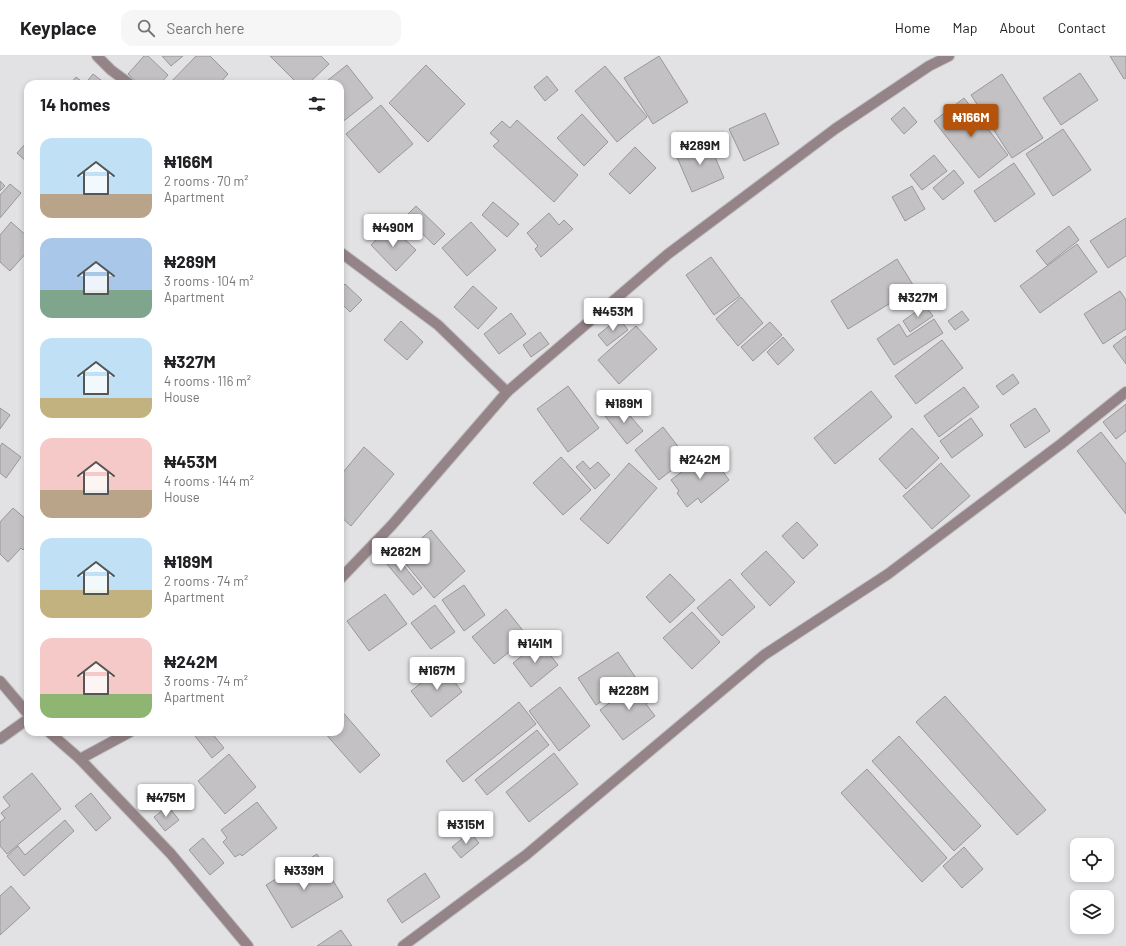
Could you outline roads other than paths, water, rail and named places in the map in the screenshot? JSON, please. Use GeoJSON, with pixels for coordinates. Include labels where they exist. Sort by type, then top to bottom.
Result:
{"type":"FeatureCollection","features":[{"type":"Feature","properties":{"kind":"street"},"geometry":{"type":"LineString","coordinates":[[97,56],[111,70],[125,80]]}},
{"type":"Feature","properties":{"kind":"street"},"geometry":{"type":"LineString","coordinates":[[344,575],[392,525],[507,392],[668,254],[835,129],[929,66],[949,56]]}},
{"type":"Feature","properties":{"kind":"street"},"geometry":{"type":"LineString","coordinates":[[344,255],[438,325],[507,392]]}},
{"type":"Feature","properties":{"kind":"street"},"geometry":{"type":"LineString","coordinates":[[403,946],[526,855],[764,656],[888,574],[1061,444],[1126,392]]}},
{"type":"Feature","properties":{"kind":"street"},"geometry":{"type":"LineString","coordinates":[[0,681],[24,709]]}},
{"type":"Feature","properties":{"kind":"street"},"geometry":{"type":"LineString","coordinates":[[0,739],[24,722]]}},
{"type":"Feature","properties":{"kind":"street"},"geometry":{"type":"LineString","coordinates":[[54,736],[80,759],[171,854],[248,946]]}},
{"type":"Feature","properties":{"kind":"street"},"geometry":{"type":"LineString","coordinates":[[80,759],[123,736]]}}]}
